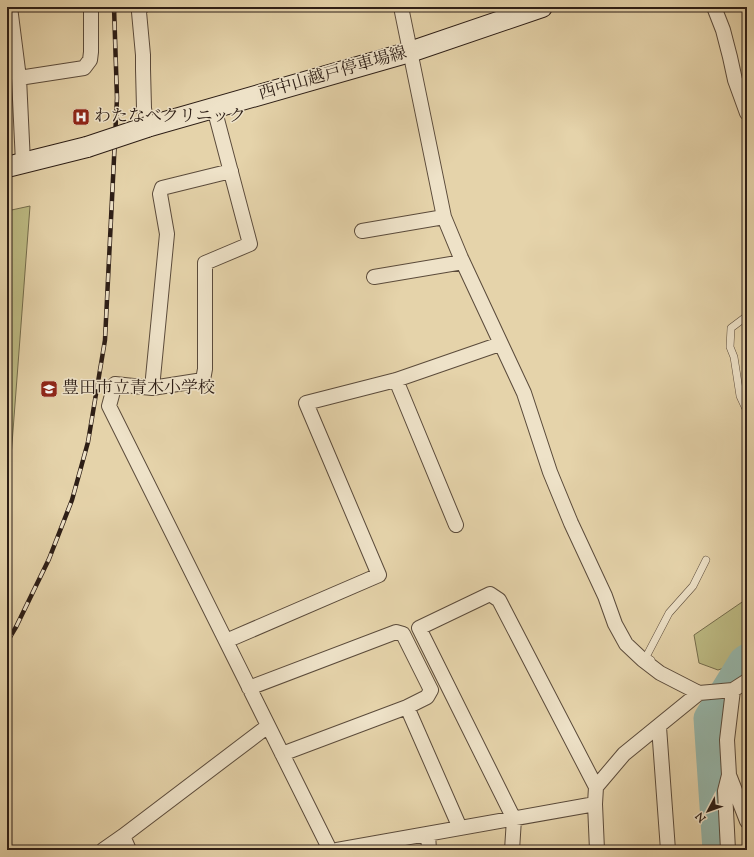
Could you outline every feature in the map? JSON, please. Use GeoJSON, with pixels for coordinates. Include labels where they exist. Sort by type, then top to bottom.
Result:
{"type":"FeatureCollection","features":[{"type":"Feature","properties":{"kind":"main road","name":"西中山越戸停車場線"},"geometry":{"type":"LineString","coordinates":[[15,165],[87,147],[147,127],[410,52],[542,7]]}},
{"type":"Feature","properties":{"kind":"street"},"geometry":{"type":"LineString","coordinates":[[10,7],[19,78],[15,165]]}},
{"type":"Feature","properties":{"kind":"street"},"geometry":{"type":"LineString","coordinates":[[19,78],[84,68],[90,60],[91,52],[91,7]]}},
{"type":"Feature","properties":{"kind":"street"},"geometry":{"type":"LineString","coordinates":[[141,7],[139,12],[144,55],[144,108],[147,127]]}},
{"type":"Feature","properties":{"kind":"street"},"geometry":{"type":"LineString","coordinates":[[401,7],[444,217],[500,344],[524,393],[550,472],[570,523],[605,596],[615,624],[626,644],[643,660],[660,673],[699,693],[733,690],[747,681]]}},
{"type":"Feature","properties":{"kind":"street"},"geometry":{"type":"LineString","coordinates":[[714,7],[723,30],[735,80],[747,113]]}},
{"type":"Feature","properties":{"kind":"street"},"geometry":{"type":"LineString","coordinates":[[214,108],[250,244],[205,263],[204,380],[152,388],[115,384],[109,406],[330,850]]}},
{"type":"Feature","properties":{"kind":"street"},"geometry":{"type":"LineString","coordinates":[[152,388],[167,234],[160,194],[162,188],[231,171]]}},
{"type":"Feature","properties":{"kind":"street"},"geometry":{"type":"LineString","coordinates":[[362,231],[444,217]]}},
{"type":"Feature","properties":{"kind":"street"},"geometry":{"type":"LineString","coordinates":[[374,277],[463,262]]}},
{"type":"Feature","properties":{"kind":"street"},"geometry":{"type":"LineString","coordinates":[[226,641],[379,575],[306,403],[396,380],[500,344]]}},
{"type":"Feature","properties":{"kind":"street"},"geometry":{"type":"LineString","coordinates":[[396,380],[456,525]]}},
{"type":"Feature","properties":{"kind":"street"},"geometry":{"type":"LineString","coordinates":[[512,850],[514,819],[419,628],[490,594],[500,600],[596,787],[597,850]]}},
{"type":"Feature","properties":{"kind":"street"},"geometry":{"type":"LineString","coordinates":[[250,688],[396,632],[403,634],[431,690],[428,697],[407,707],[282,754]]}},
{"type":"Feature","properties":{"kind":"street"},"geometry":{"type":"LineString","coordinates":[[728,850],[725,791],[729,775],[727,740],[733,690]]}},
{"type":"Feature","properties":{"kind":"street"},"geometry":{"type":"LineString","coordinates":[[596,787],[624,754],[699,693]]}},
{"type":"Feature","properties":{"kind":"street"},"geometry":{"type":"LineString","coordinates":[[407,707],[460,828]]}},
{"type":"Feature","properties":{"kind":"street"},"geometry":{"type":"LineString","coordinates":[[103,850],[268,726]]}},
{"type":"Feature","properties":{"kind":"street"},"geometry":{"type":"LineString","coordinates":[[659,727],[668,850]]}},
{"type":"Feature","properties":{"kind":"street"},"geometry":{"type":"LineString","coordinates":[[729,775],[747,821]]}},
{"type":"Feature","properties":{"kind":"street"},"geometry":{"type":"LineString","coordinates":[[336,850],[596,804]]}},
{"type":"Feature","properties":{"kind":"street"},"geometry":{"type":"LineString","coordinates":[[428,834],[428,850]]}},
{"type":"Feature","properties":{"kind":"street"},"geometry":{"type":"LineString","coordinates":[[123,836],[129,850]]}},
{"type":"Feature","properties":{"kind":"lane"},"geometry":{"type":"LineString","coordinates":[[747,316],[731,328],[730,347],[734,357],[740,396],[747,411]]}},
{"type":"Feature","properties":{"kind":"lane"},"geometry":{"type":"LineString","coordinates":[[660,673],[663,668],[646,657],[669,613],[693,586],[706,560]]}},
{"type":"Feature","properties":{"kind":"shaded area"},"geometry":{"type":"Polygon","coordinates":[[[30,206],[7,510],[7,211],[30,206]]]}},
{"type":"Feature","properties":{"kind":"shaded area"},"geometry":{"type":"Polygon","coordinates":[[[747,595],[747,660],[718,670],[699,663],[694,635],[745,600],[747,595]]]}},
{"type":"Feature","properties":{"kind":"waterway"},"geometry":{"type":"LineString","coordinates":[[717,850],[708,718],[743,661],[747,658]]}},
{"type":"Feature","properties":{"kind":"railway"},"geometry":{"type":"LineString","coordinates":[[7,642],[16,627],[49,559],[72,500],[88,442],[105,340],[117,98],[114,7]]}},
{"type":"Feature","properties":{"kind":"place","name":"わたなべクリニック"},"geometry":{"type":"Point","coordinates":[81,117]}},
{"type":"Feature","properties":{"kind":"place","name":"豊田市立青木小学校"},"geometry":{"type":"Point","coordinates":[49,389]}}]}
